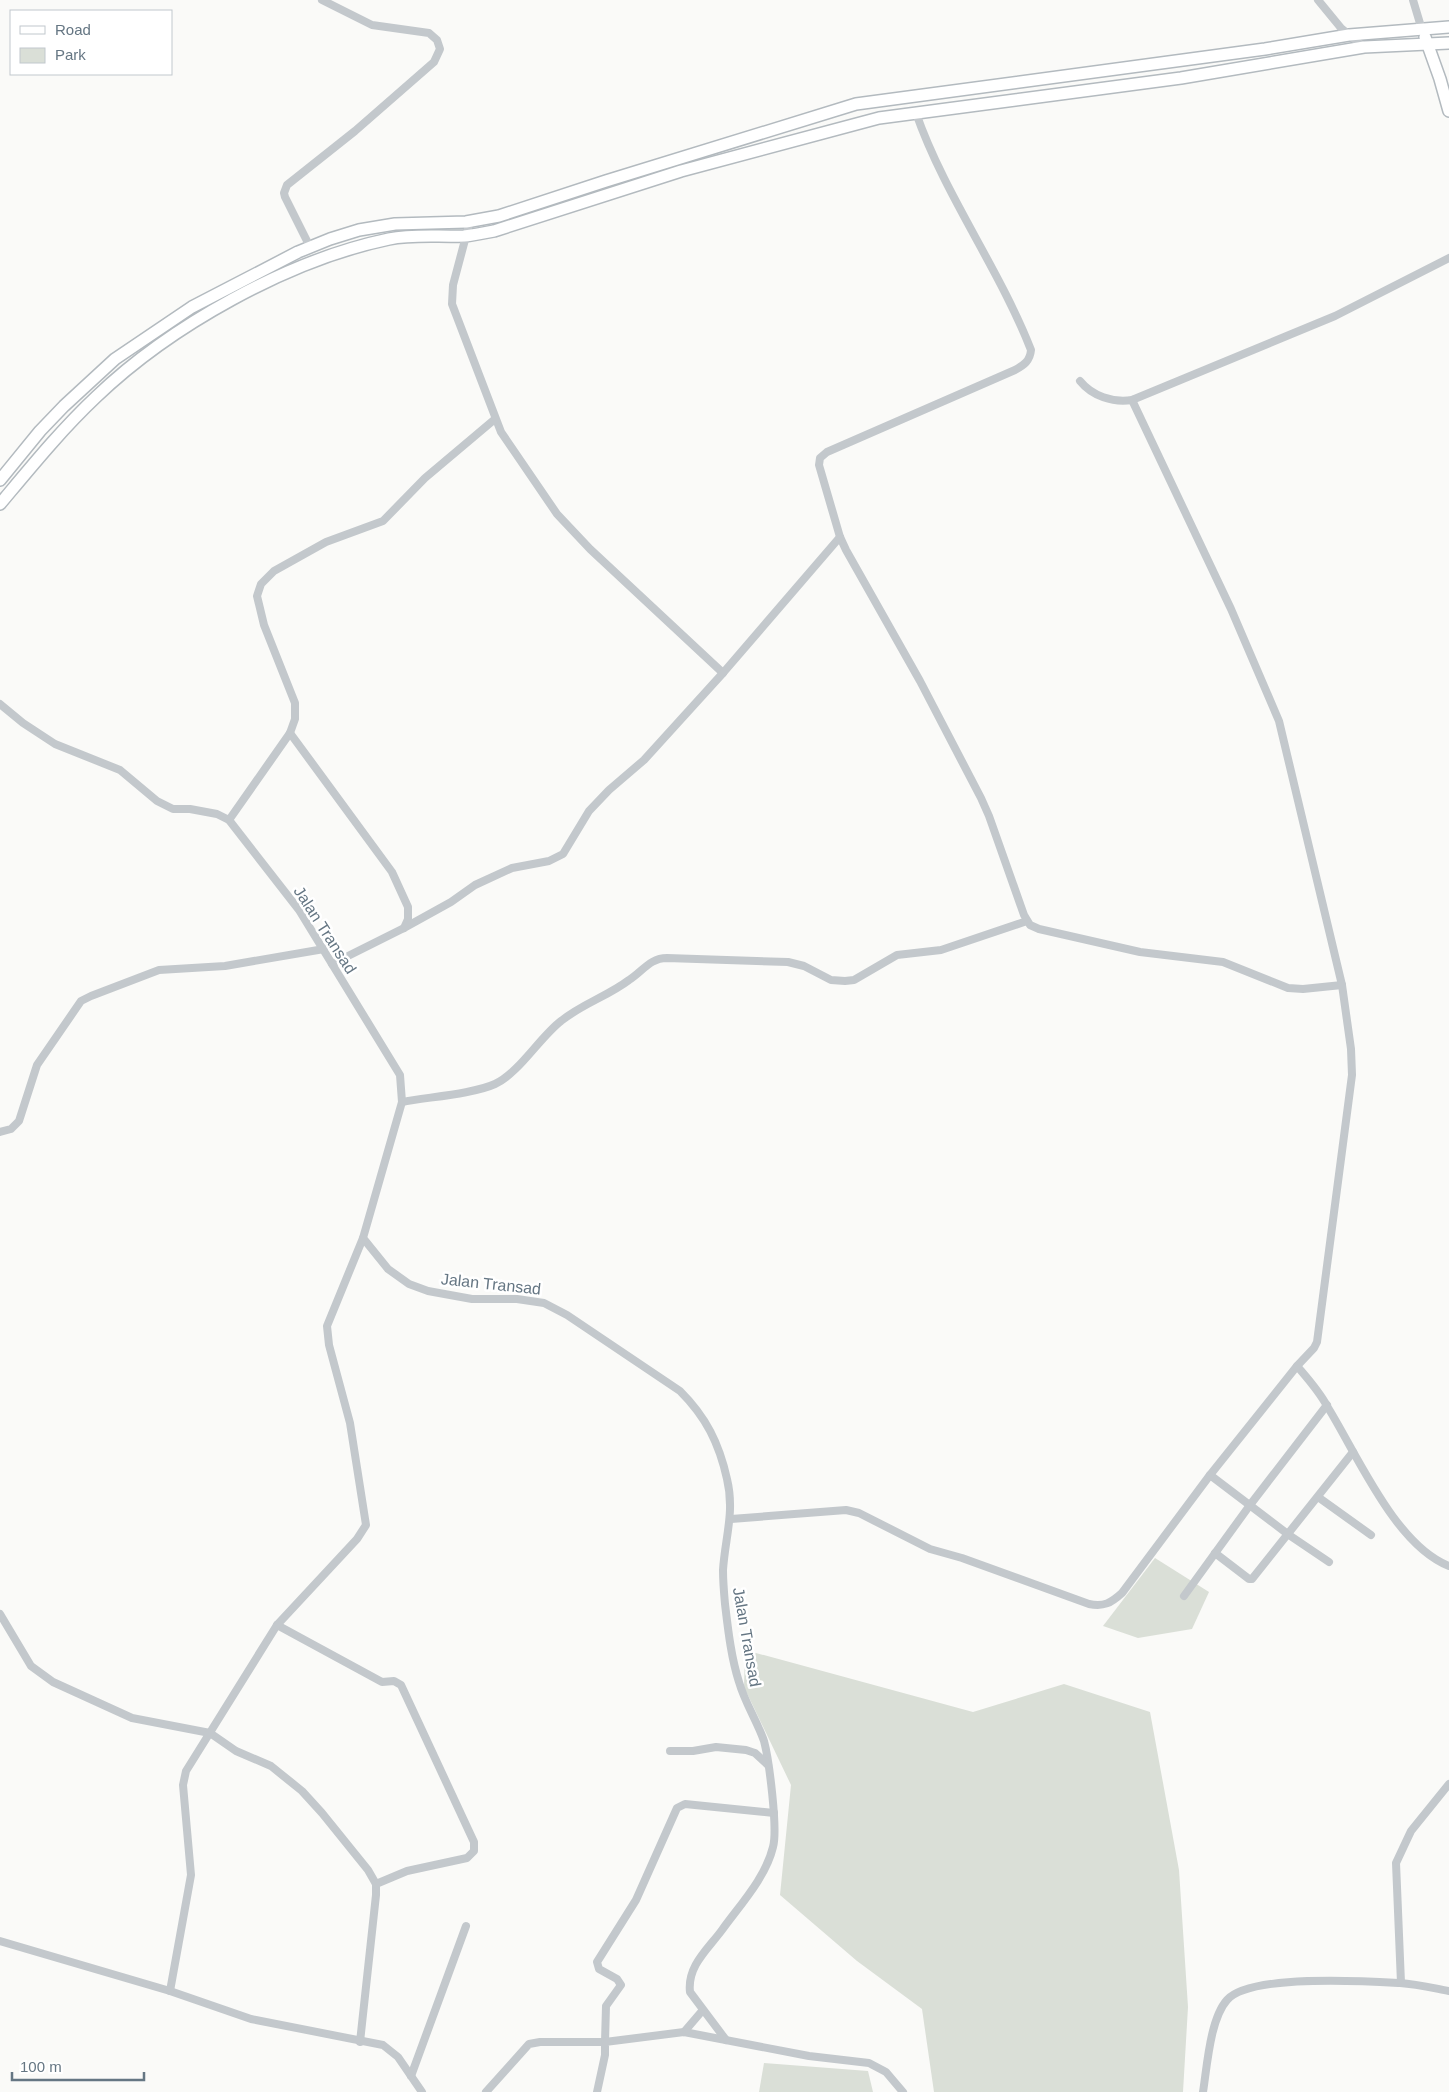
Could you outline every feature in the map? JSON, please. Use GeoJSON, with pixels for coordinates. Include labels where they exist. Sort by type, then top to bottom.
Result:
{"type":"FeatureCollection","features":[{"type":"Feature","properties":{"kind":"street"},"geometry":{"type":"LineString","coordinates":[[310,246],[285,197],[284,193],[287,185],[355,131],[434,62],[440,49],[437,40],[429,33],[372,25],[322,0]]}},
{"type":"Feature","properties":{"kind":"street"},"geometry":{"type":"LineString","coordinates":[[1318,0],[1341,28],[1364,47]]}},
{"type":"Feature","properties":{"kind":"street"},"geometry":{"type":"LineString","coordinates":[[1413,0],[1449,111]]}},
{"type":"Feature","properties":{"kind":"street"},"geometry":{"type":"LineString","coordinates":[[0,480],[52,418],[115,359],[192,307],[240,280],[310,246],[359,230],[395,224],[470,221],[499,216],[624,175],[856,104],[1265,49],[1348,35],[1449,27]]}},
{"type":"Feature","properties":{"kind":"street"},"geometry":{"type":"LineString","coordinates":[[0,504],[59,432],[97,396],[175,334],[215,309],[301,267],[370,243],[414,236],[466,236],[494,231],[681,171],[879,118],[1181,78],[1364,47],[1449,43]]}},
{"type":"Feature","properties":{"kind":"street"},"geometry":{"type":"LineString","coordinates":[[916,113],[929,148],[1014,311],[1031,350],[1030,356],[1025,364],[1015,370],[827,452],[820,458],[819,465],[840,537],[920,680],[990,816],[1027,921],[1039,930],[1140,952],[1223,962],[1288,988],[1303,989],[1342,985]]}},
{"type":"Feature","properties":{"kind":"street"},"geometry":{"type":"LineString","coordinates":[[470,221],[453,285],[452,304],[495,419],[505,439],[557,514],[590,549],[723,673]]}},
{"type":"Feature","properties":{"kind":"street"},"geometry":{"type":"LineString","coordinates":[[1080,381],[1087,388],[1107,398],[1120,402],[1132,400],[1221,365],[1335,316],[1449,258]]}},
{"type":"Feature","properties":{"kind":"street"},"geometry":{"type":"LineString","coordinates":[[731,1519],[846,1510],[859,1513],[930,1549],[962,1558],[1089,1604],[1104,1606],[1122,1593],[1210,1474],[1297,1366],[1314,1348],[1318,1335],[1334,1198],[1352,1075],[1352,1055],[1342,985],[1279,721],[1231,609],[1132,400]]}},
{"type":"Feature","properties":{"kind":"street"},"geometry":{"type":"LineString","coordinates":[[0,704],[23,723],[55,744],[120,770],[157,801],[173,809],[190,809],[217,814],[229,820],[290,733],[295,719],[295,703],[264,625],[257,596],[260,584],[274,571],[326,542],[383,521],[425,478],[495,419]]}},
{"type":"Feature","properties":{"kind":"street"},"geometry":{"type":"LineString","coordinates":[[332,964],[404,928],[482,882],[512,868],[549,861],[563,854],[589,811],[609,790],[644,760],[723,673],[840,537]]}},
{"type":"Feature","properties":{"kind":"street"},"geometry":{"type":"LineString","coordinates":[[290,733],[392,872],[408,907],[408,919],[404,928]]}},
{"type":"Feature","properties":{"kind":"street","name":"Jalan Transad"},"geometry":{"type":"LineString","coordinates":[[229,820],[299,910],[324,949],[354,1003],[400,1075],[402,1102],[363,1238],[388,1269],[409,1284],[428,1291],[472,1299],[517,1299],[544,1303],[567,1315],[680,1391],[694,1406],[719,1448],[728,1482],[731,1519],[723,1569],[725,1603],[738,1680],[744,1700],[764,1742],[774,1813],[774,1845],[760,1877],[701,1956],[692,1971],[689,1982],[690,1992],[702,2011],[726,2040]]}},
{"type":"Feature","properties":{"kind":"street"},"geometry":{"type":"LineString","coordinates":[[402,1102],[495,1084],[507,1076],[558,1023],[574,1011],[628,981],[654,959],[788,962],[804,966],[831,980],[845,982],[854,980],[897,955],[941,950],[1027,921]]}},
{"type":"Feature","properties":{"kind":"street"},"geometry":{"type":"LineString","coordinates":[[0,1132],[11,1129],[19,1121],[34,1071],[40,1060],[82,1002],[91,996],[159,970],[226,966],[324,949]]}},
{"type":"Feature","properties":{"kind":"street"},"geometry":{"type":"LineString","coordinates":[[170,1991],[191,1875],[184,1778],[186,1771],[277,1625],[357,1539],[366,1525],[350,1423],[329,1345],[327,1326],[363,1238]]}},
{"type":"Feature","properties":{"kind":"street"},"geometry":{"type":"LineString","coordinates":[[1297,1366],[1327,1405],[1353,1452],[1403,1529],[1421,1550],[1449,1566]]}},
{"type":"Feature","properties":{"kind":"street"},"geometry":{"type":"LineString","coordinates":[[1184,1596],[1250,1505],[1327,1405]]}},
{"type":"Feature","properties":{"kind":"street"},"geometry":{"type":"LineString","coordinates":[[1215,1553],[1251,1580],[1289,1535],[1353,1452]]}},
{"type":"Feature","properties":{"kind":"street"},"geometry":{"type":"LineString","coordinates":[[1210,1474],[1289,1535],[1329,1562]]}},
{"type":"Feature","properties":{"kind":"street"},"geometry":{"type":"LineString","coordinates":[[1318,1497],[1371,1535]]}},
{"type":"Feature","properties":{"kind":"street"},"geometry":{"type":"LineString","coordinates":[[0,1614],[31,1666],[53,1682],[132,1718],[210,1734],[236,1751],[271,1766],[302,1792],[328,1820],[368,1870],[376,1884],[360,2042]]}},
{"type":"Feature","properties":{"kind":"street"},"geometry":{"type":"LineString","coordinates":[[277,1625],[382,1682],[394,1681],[401,1685],[474,1842],[474,1851],[467,1858],[406,1871],[376,1884]]}},
{"type":"Feature","properties":{"kind":"street"},"geometry":{"type":"LineString","coordinates":[[670,1751],[692,1751],[716,1747],[746,1750],[755,1753],[768,1765]]}},
{"type":"Feature","properties":{"kind":"street"},"geometry":{"type":"LineString","coordinates":[[1401,1983],[1396,1863],[1411,1832],[1449,1784]]}},
{"type":"Feature","properties":{"kind":"street"},"geometry":{"type":"LineString","coordinates":[[597,2092],[605,2054],[606,2006],[620,1985],[617,1979],[599,1969],[597,1962],[636,1900],[677,1808],[685,1804],[774,1813]]}},
{"type":"Feature","properties":{"kind":"street"},"geometry":{"type":"LineString","coordinates":[[411,2076],[466,1926]]}},
{"type":"Feature","properties":{"kind":"street"},"geometry":{"type":"LineString","coordinates":[[0,1940],[170,1991],[251,2019],[360,2042],[383,2045],[398,2057],[422,2092]]}},
{"type":"Feature","properties":{"kind":"street"},"geometry":{"type":"LineString","coordinates":[[1202,2092],[1215,2024],[1227,2000],[1239,1993],[1271,1984],[1294,1982],[1401,1983],[1449,1991]]}},
{"type":"Feature","properties":{"kind":"street"},"geometry":{"type":"LineString","coordinates":[[684,2032],[702,2011]]}},
{"type":"Feature","properties":{"kind":"street"},"geometry":{"type":"LineString","coordinates":[[486,2092],[529,2044],[540,2042],[605,2042],[684,2032],[809,2056],[869,2063],[886,2072],[903,2092]]}},
{"type":"Feature","properties":{"kind":"green space"},"geometry":{"type":"Polygon","coordinates":[[[1155,1558],[1209,1592],[1192,1629],[1138,1638],[1103,1626],[1155,1558]]]}},
{"type":"Feature","properties":{"kind":"green space"},"geometry":{"type":"Polygon","coordinates":[[[745,1650],[973,1712],[1064,1684],[1150,1712],[1179,1870],[1188,2007],[1183,2092],[934,2092],[922,2009],[857,1961],[780,1895],[791,1785],[744,1687],[745,1650]]]}},
{"type":"Feature","properties":{"kind":"green space"},"geometry":{"type":"Polygon","coordinates":[[[764,2063],[868,2071],[873,2092],[759,2092],[764,2063]]]}}]}
